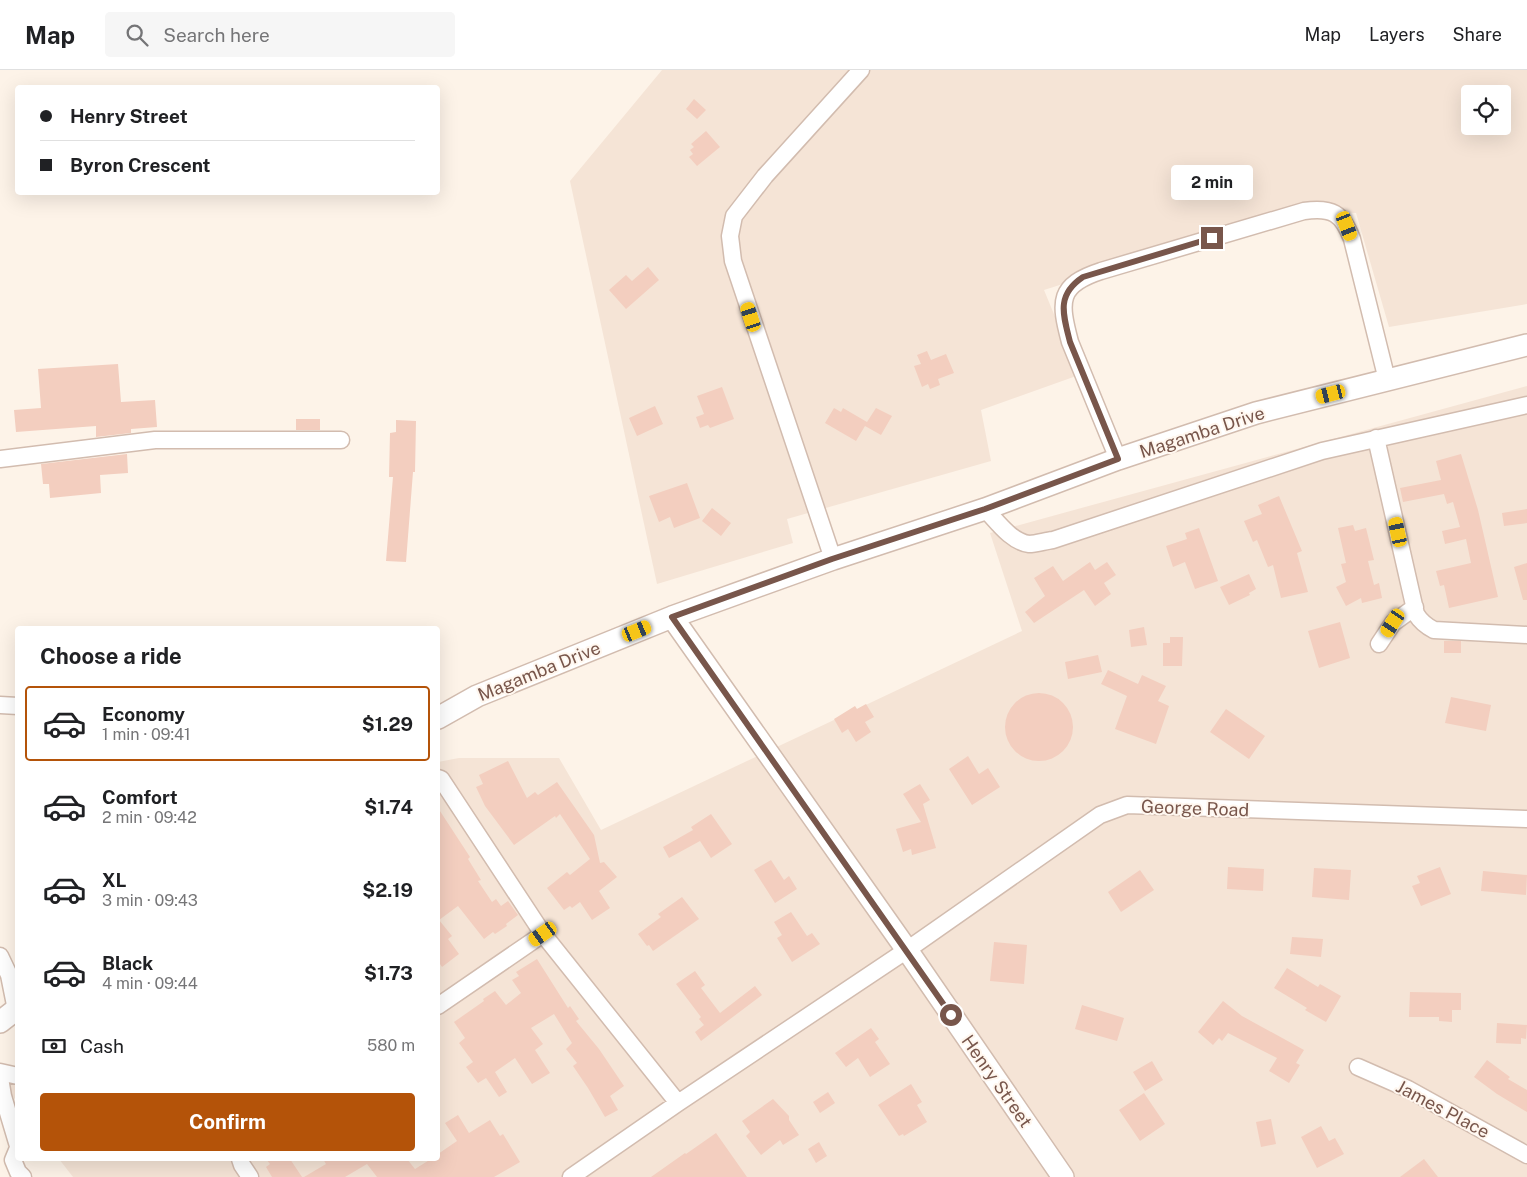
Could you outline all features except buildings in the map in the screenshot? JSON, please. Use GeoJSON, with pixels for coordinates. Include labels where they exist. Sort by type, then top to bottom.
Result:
{"type":"FeatureCollection","features":[{"type":"Feature","properties":{"kind":"street"},"geometry":{"type":"LineString","coordinates":[[832,559],[733,261],[730,236],[734,216],[765,176],[861,70]]}},
{"type":"Feature","properties":{"kind":"street"},"geometry":{"type":"LineString","coordinates":[[1118,459],[1066,329],[1064,306],[1066,294],[1071,285],[1083,277],[1295,214],[1318,209],[1342,217],[1352,239],[1388,380]]}},
{"type":"Feature","properties":{"kind":"street","name":"Magamba Drive"},"geometry":{"type":"LineString","coordinates":[[440,717],[477,696],[672,617],[832,559],[985,509],[1118,459],[1256,413],[1527,345]]}},
{"type":"Feature","properties":{"kind":"street"},"geometry":{"type":"LineString","coordinates":[[985,509],[1015,539],[1022,543],[1031,544],[1053,540],[1285,462],[1376,438],[1527,405]]}},
{"type":"Feature","properties":{"kind":"street"},"geometry":{"type":"LineString","coordinates":[[1376,438],[1414,607],[1420,620],[1434,630],[1527,635]]}},
{"type":"Feature","properties":{"kind":"street"},"geometry":{"type":"LineString","coordinates":[[0,459],[155,440],[341,440]]}},
{"type":"Feature","properties":{"kind":"street"},"geometry":{"type":"LineString","coordinates":[[1379,644],[1393,623],[1414,607]]}},
{"type":"Feature","properties":{"kind":"street","name":"Henry Street"},"geometry":{"type":"LineString","coordinates":[[672,617],[1063,1177]]}},
{"type":"Feature","properties":{"kind":"street"},"geometry":{"type":"LineString","coordinates":[[0,705],[15,706]]}},
{"type":"Feature","properties":{"kind":"street"},"geometry":{"type":"LineString","coordinates":[[440,779],[543,934],[678,1103]]}},
{"type":"Feature","properties":{"kind":"street","name":"George Road"},"geometry":{"type":"LineString","coordinates":[[571,1177],[906,950],[1100,815],[1127,805],[1527,819]]}},
{"type":"Feature","properties":{"kind":"street"},"geometry":{"type":"LineString","coordinates":[[440,1005],[543,934]]}},
{"type":"Feature","properties":{"kind":"street"},"geometry":{"type":"LineString","coordinates":[[0,956],[9,974],[11,1013]]}},
{"type":"Feature","properties":{"kind":"street","name":"James Place"},"geometry":{"type":"LineString","coordinates":[[1358,1066],[1408,1089],[1527,1155]]}},
{"type":"Feature","properties":{"kind":"street"},"geometry":{"type":"LineString","coordinates":[[0,1072],[15,1075]]}},
{"type":"Feature","properties":{"kind":"street"},"geometry":{"type":"LineString","coordinates":[[0,1078],[3,1096],[15,1137]]}},
{"type":"Feature","properties":{"kind":"street"},"geometry":{"type":"LineString","coordinates":[[15,1155],[13,1160],[18,1172],[23,1177]]}},
{"type":"Feature","properties":{"kind":"street"},"geometry":{"type":"LineString","coordinates":[[241,1161],[250,1177]]}},
{"type":"Feature","properties":{"kind":"shaded area"},"geometry":{"type":"Polygon","coordinates":[[[662,70],[1527,70],[1527,304],[1389,327],[1356,213],[1298,209],[1044,290],[1079,375],[981,410],[991,461],[787,519],[793,543],[657,584],[570,181],[662,70]]]}},
{"type":"Feature","properties":{"kind":"shaded area"},"geometry":{"type":"Polygon","coordinates":[[[1527,386],[1527,1177],[73,1177],[61,1161],[440,1161],[440,762],[459,758],[559,758],[601,830],[1022,631],[990,533],[1527,386]]]}},
{"type":"Feature","properties":{"kind":"shaded area"},"geometry":{"type":"Polygon","coordinates":[[[15,1075],[15,1099],[4,1084],[15,1075]]]}},
{"type":"Feature","properties":{"kind":"route"},"geometry":{"type":"LineString","coordinates":[[951,1015],[672,617],[832,559],[985,509],[1118,459],[1070,342],[1065,322],[1064,306],[1066,294],[1071,285],[1083,277],[1212,238]]}}]}
